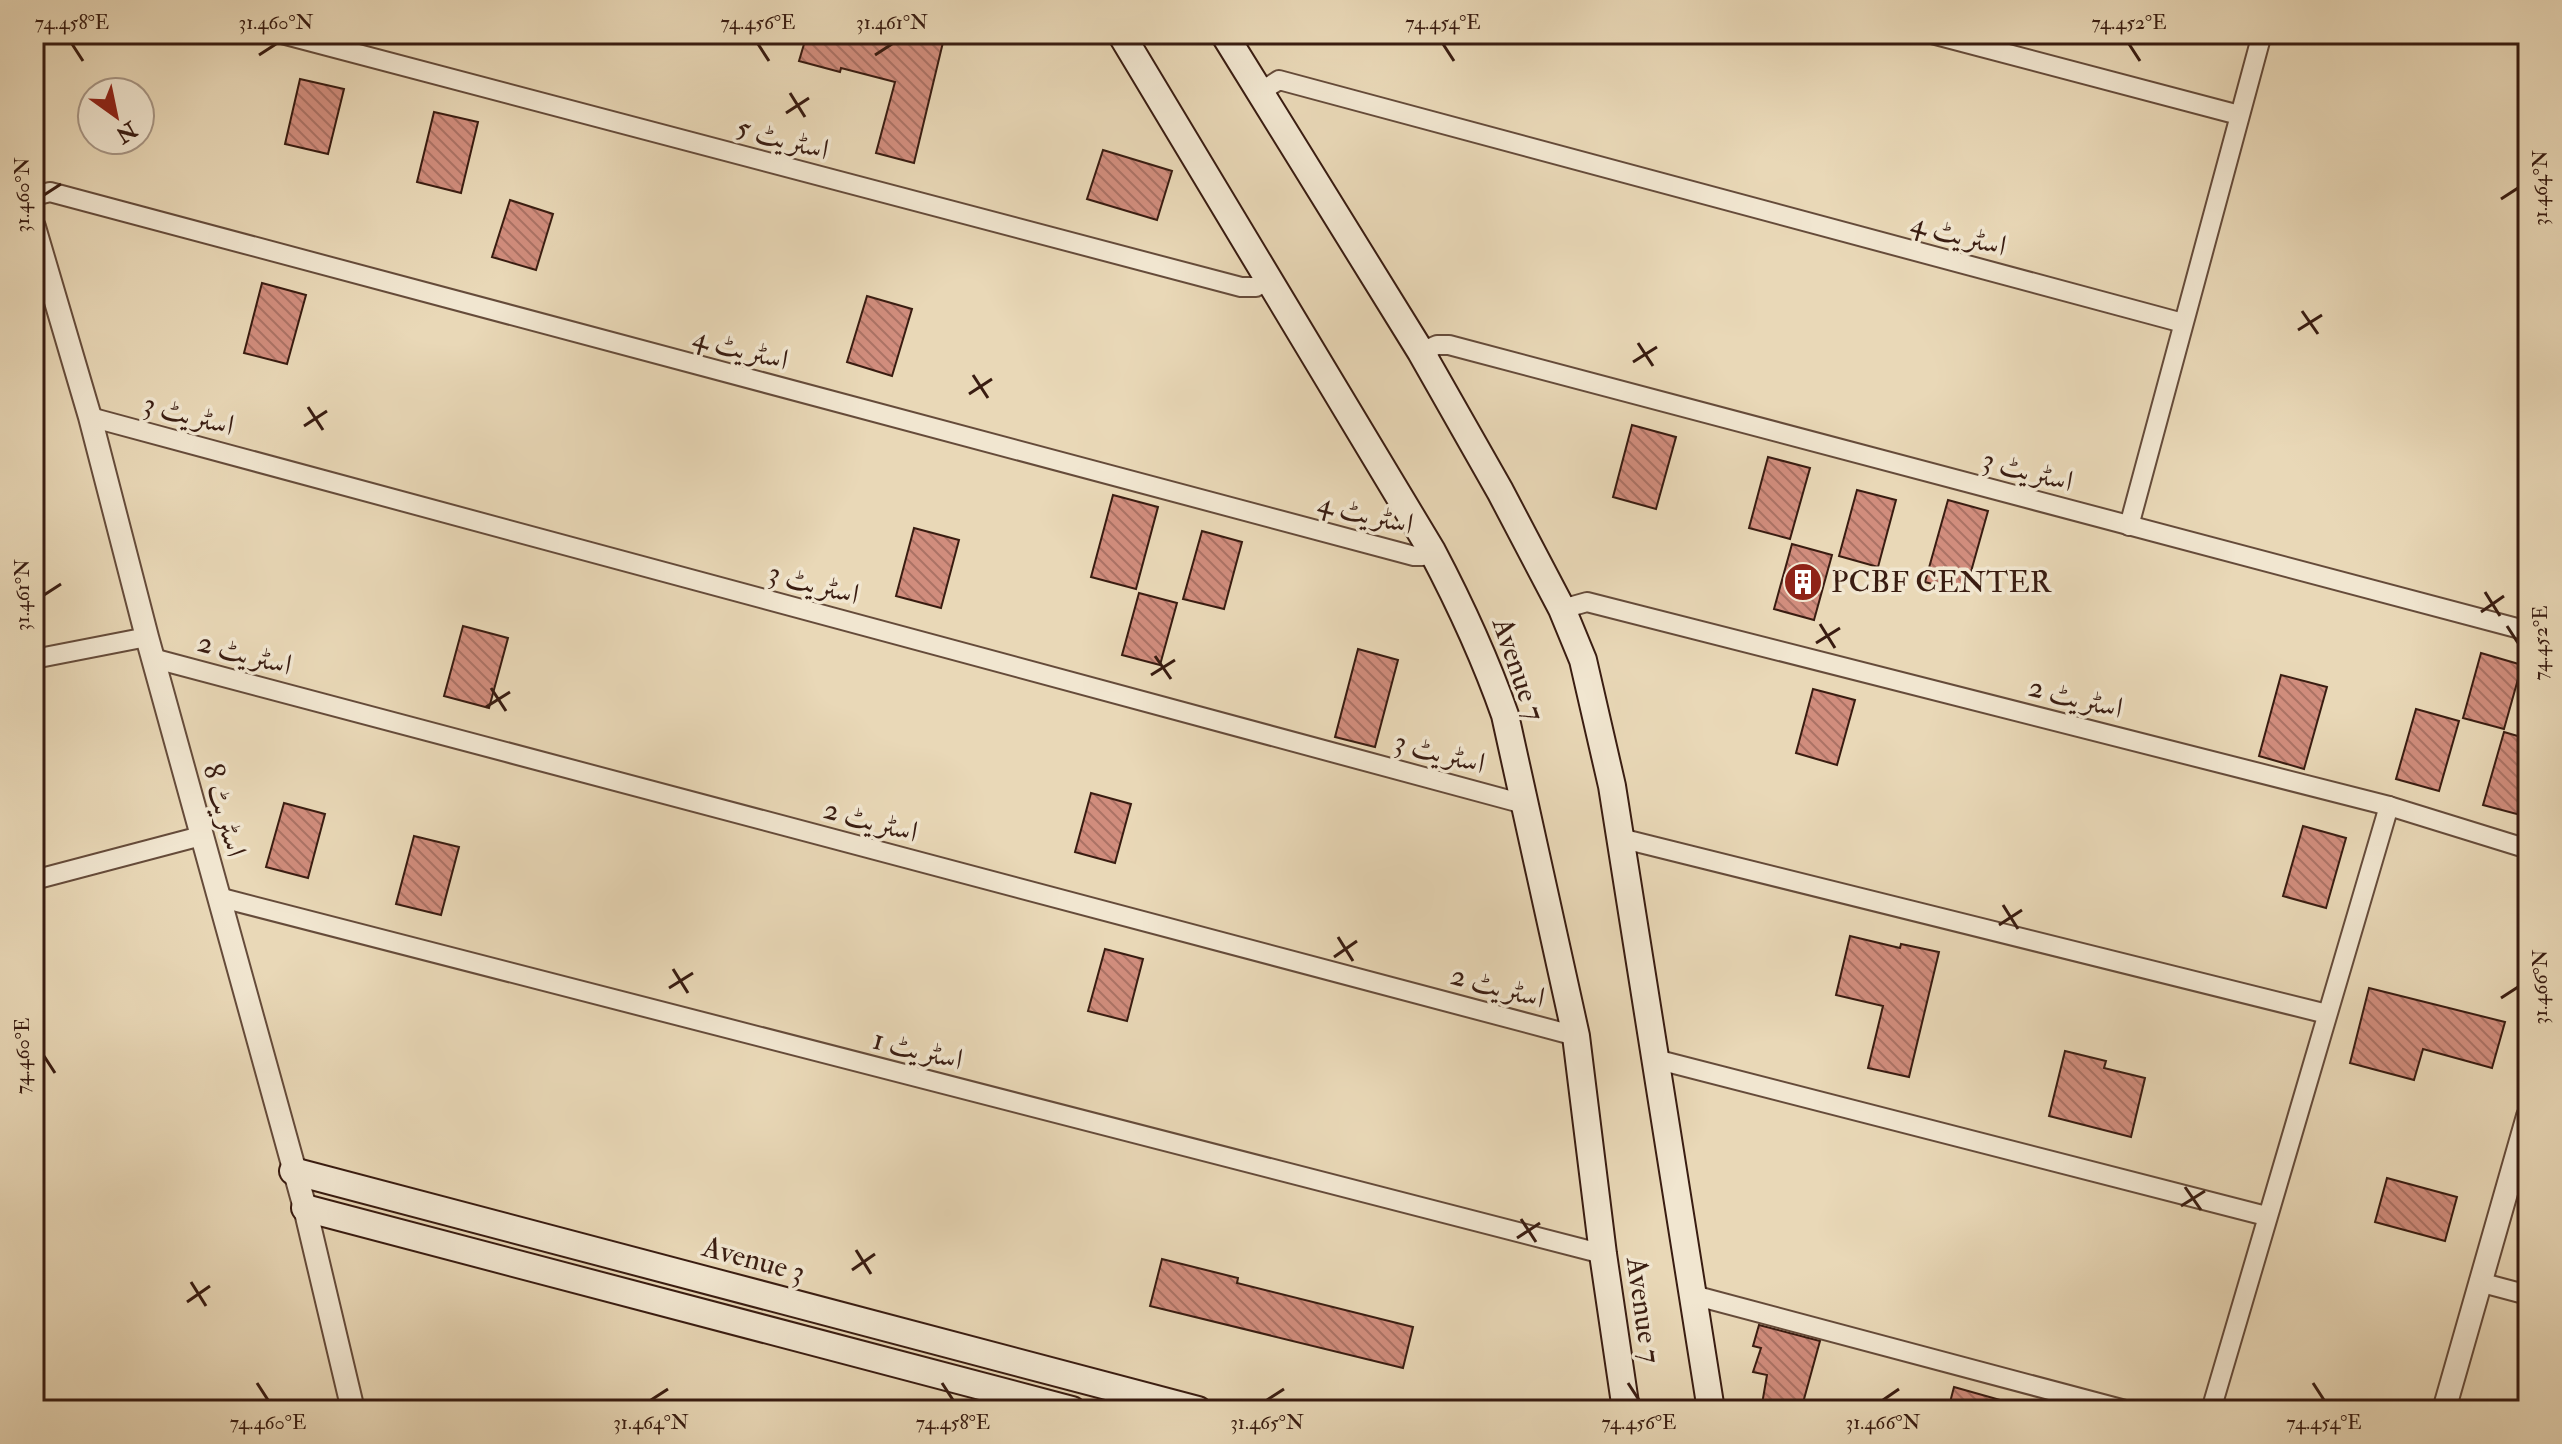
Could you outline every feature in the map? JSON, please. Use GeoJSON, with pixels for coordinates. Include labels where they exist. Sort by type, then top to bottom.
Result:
{"type":"FeatureCollection","features":[{"type":"Feature","properties":{"kind":"main road","name":"Avenue 7"},"geometry":{"type":"LineString","coordinates":[[1121,34],[1432,551],[1465,613],[1488,667],[1505,715],[1576,1036],[1626,1410]]}},
{"type":"Feature","properties":{"kind":"main road","name":"Avenue 7"},"geometry":{"type":"LineString","coordinates":[[1224,34],[1421,352],[1500,491],[1562,609],[1583,660],[1596,710],[1620,838],[1711,1410]]}},
{"type":"Feature","properties":{"kind":"main road","name":"Avenue 3"},"geometry":{"type":"LineString","coordinates":[[293,1171],[1198,1410]]}},
{"type":"Feature","properties":{"kind":"main road"},"geometry":{"type":"LineString","coordinates":[[305,1208],[1072,1410]]}},
{"type":"Feature","properties":{"kind":"street","name":"اسٹریٹ 5"},"geometry":{"type":"LineString","coordinates":[[282,34],[1241,287],[1256,287],[1268,278]]}},
{"type":"Feature","properties":{"kind":"street"},"geometry":{"type":"LineString","coordinates":[[1932,34],[2239,115]]}},
{"type":"Feature","properties":{"kind":"street"},"geometry":{"type":"LineString","coordinates":[[2129,526],[2262,34]]}},
{"type":"Feature","properties":{"kind":"street","name":"اسٹریٹ 4"},"geometry":{"type":"LineString","coordinates":[[1259,93],[1279,80],[2183,323]]}},
{"type":"Feature","properties":{"kind":"street","name":"اسٹریٹ 4"},"geometry":{"type":"LineString","coordinates":[[34,196],[50,192],[1414,556],[1423,556],[1432,551]]}},
{"type":"Feature","properties":{"kind":"street","name":"اسٹریٹ 8"},"geometry":{"type":"LineString","coordinates":[[34,227],[90,417],[201,836],[305,1208],[353,1410]]}},
{"type":"Feature","properties":{"kind":"street","name":"اسٹریٹ 3"},"geometry":{"type":"LineString","coordinates":[[1421,352],[1437,345],[1449,345],[2528,631]]}},
{"type":"Feature","properties":{"kind":"street","name":"اسٹریٹ 3"},"geometry":{"type":"LineString","coordinates":[[90,417],[1524,804]]}},
{"type":"Feature","properties":{"kind":"street","name":"اسٹریٹ 2"},"geometry":{"type":"LineString","coordinates":[[1562,609],[1587,602],[2389,806],[2528,849]]}},
{"type":"Feature","properties":{"kind":"street"},"geometry":{"type":"LineString","coordinates":[[34,659],[150,648]]}},
{"type":"Feature","properties":{"kind":"street","name":"اسٹریٹ 2"},"geometry":{"type":"LineString","coordinates":[[150,648],[1576,1036]]}},
{"type":"Feature","properties":{"kind":"street"},"geometry":{"type":"LineString","coordinates":[[2211,1410],[2389,806]]}},
{"type":"Feature","properties":{"kind":"street"},"geometry":{"type":"LineString","coordinates":[[34,880],[201,836]]}},
{"type":"Feature","properties":{"kind":"street"},"geometry":{"type":"LineString","coordinates":[[1620,838],[2327,1014]]}},
{"type":"Feature","properties":{"kind":"street","name":"اسٹریٹ 1"},"geometry":{"type":"LineString","coordinates":[[218,897],[1603,1254]]}},
{"type":"Feature","properties":{"kind":"street"},"geometry":{"type":"LineString","coordinates":[[1655,1059],[2266,1216]]}},
{"type":"Feature","properties":{"kind":"street"},"geometry":{"type":"LineString","coordinates":[[2444,1410],[2528,1116]]}},
{"type":"Feature","properties":{"kind":"street"},"geometry":{"type":"LineString","coordinates":[[2479,1282],[2528,1295]]}},
{"type":"Feature","properties":{"kind":"street"},"geometry":{"type":"LineString","coordinates":[[1693,1295],[2125,1410]]}},
{"type":"Feature","properties":{"kind":"building"},"geometry":{"type":"Polygon","coordinates":[[[807,34],[945,34],[914,163],[876,153],[895,82],[799,61],[807,34]]]}},
{"type":"Feature","properties":{"kind":"building"},"geometry":{"type":"Polygon","coordinates":[[[300,79],[344,89],[328,154],[285,144],[300,79]]]}},
{"type":"Feature","properties":{"kind":"building"},"geometry":{"type":"Polygon","coordinates":[[[434,112],[478,122],[461,193],[417,182],[434,112]]]}},
{"type":"Feature","properties":{"kind":"building"},"geometry":{"type":"Polygon","coordinates":[[[1103,150],[1172,171],[1157,220],[1087,199],[1103,150]]]}},
{"type":"Feature","properties":{"kind":"building"},"geometry":{"type":"Polygon","coordinates":[[[510,200],[553,214],[536,270],[492,257],[510,200]]]}},
{"type":"Feature","properties":{"kind":"building"},"geometry":{"type":"Polygon","coordinates":[[[262,283],[306,295],[287,364],[244,353],[262,283]]]}},
{"type":"Feature","properties":{"kind":"building"},"geometry":{"type":"Polygon","coordinates":[[[867,296],[912,309],[892,376],[847,362],[867,296]]]}},
{"type":"Feature","properties":{"kind":"building"},"geometry":{"type":"Polygon","coordinates":[[[1632,425],[1676,437],[1656,509],[1613,497],[1632,425]]]}},
{"type":"Feature","properties":{"kind":"building"},"geometry":{"type":"Polygon","coordinates":[[[1768,457],[1810,468],[1790,539],[1749,528],[1768,457]]]}},
{"type":"Feature","properties":{"kind":"building"},"geometry":{"type":"Polygon","coordinates":[[[1857,490],[1896,500],[1878,567],[1839,556],[1857,490]]]}},
{"type":"Feature","properties":{"kind":"building"},"geometry":{"type":"Polygon","coordinates":[[[1113,495],[1158,507],[1136,589],[1091,577],[1113,495]]]}},
{"type":"Feature","properties":{"kind":"building"},"geometry":{"type":"Polygon","coordinates":[[[1948,500],[1988,511],[1965,593],[1925,582],[1948,500]]]}},
{"type":"Feature","properties":{"kind":"building"},"geometry":{"type":"Polygon","coordinates":[[[914,528],[959,540],[941,608],[896,596],[914,528]]]}},
{"type":"Feature","properties":{"kind":"building"},"geometry":{"type":"Polygon","coordinates":[[[1202,531],[1242,542],[1224,609],[1183,599],[1202,531]]]}},
{"type":"Feature","properties":{"kind":"building","name":"PCBF CENTER"},"geometry":{"type":"Polygon","coordinates":[[[1792,544],[1832,555],[1814,620],[1774,609],[1792,544]]]}},
{"type":"Feature","properties":{"kind":"building"},"geometry":{"type":"Polygon","coordinates":[[[1139,593],[1177,603],[1160,665],[1122,655],[1139,593]]]}},
{"type":"Feature","properties":{"kind":"building"},"geometry":{"type":"Polygon","coordinates":[[[463,626],[508,638],[489,708],[444,696],[463,626]]]}},
{"type":"Feature","properties":{"kind":"building"},"geometry":{"type":"Polygon","coordinates":[[[1358,649],[1398,660],[1375,747],[1335,737],[1358,649]]]}},
{"type":"Feature","properties":{"kind":"building"},"geometry":{"type":"Polygon","coordinates":[[[2481,653],[2522,665],[2504,729],[2463,718],[2481,653]]]}},
{"type":"Feature","properties":{"kind":"building"},"geometry":{"type":"Polygon","coordinates":[[[2281,675],[2327,687],[2304,769],[2259,756],[2281,675]]]}},
{"type":"Feature","properties":{"kind":"building"},"geometry":{"type":"Polygon","coordinates":[[[1813,689],[1855,700],[1837,765],[1796,753],[1813,689]]]}},
{"type":"Feature","properties":{"kind":"building"},"geometry":{"type":"Polygon","coordinates":[[[2416,709],[2459,721],[2439,791],[2396,779],[2416,709]]]}},
{"type":"Feature","properties":{"kind":"building"},"geometry":{"type":"Polygon","coordinates":[[[2504,732],[2528,739],[2528,817],[2483,805],[2504,732]]]}},
{"type":"Feature","properties":{"kind":"building"},"geometry":{"type":"Polygon","coordinates":[[[1091,793],[1131,804],[1115,863],[1075,852],[1091,793]]]}},
{"type":"Feature","properties":{"kind":"building"},"geometry":{"type":"Polygon","coordinates":[[[284,803],[325,814],[308,878],[266,867],[284,803]]]}},
{"type":"Feature","properties":{"kind":"building"},"geometry":{"type":"Polygon","coordinates":[[[2303,826],[2346,838],[2326,908],[2283,896],[2303,826]]]}},
{"type":"Feature","properties":{"kind":"building"},"geometry":{"type":"Polygon","coordinates":[[[414,836],[459,847],[441,915],[396,904],[414,836]]]}},
{"type":"Feature","properties":{"kind":"building"},"geometry":{"type":"Polygon","coordinates":[[[1850,936],[1900,948],[1901,944],[1939,952],[1909,1077],[1868,1068],[1883,1006],[1836,995],[1850,936]]]}},
{"type":"Feature","properties":{"kind":"building"},"geometry":{"type":"Polygon","coordinates":[[[1105,949],[1143,959],[1127,1021],[1088,1011],[1105,949]]]}},
{"type":"Feature","properties":{"kind":"building"},"geometry":{"type":"Polygon","coordinates":[[[2369,988],[2505,1022],[2492,1068],[2423,1049],[2414,1080],[2350,1063],[2369,988]]]}},
{"type":"Feature","properties":{"kind":"building"},"geometry":{"type":"Polygon","coordinates":[[[2065,1051],[2106,1061],[2104,1068],[2145,1078],[2131,1137],[2049,1116],[2065,1051]]]}},
{"type":"Feature","properties":{"kind":"building"},"geometry":{"type":"Polygon","coordinates":[[[2387,1178],[2457,1197],[2445,1241],[2375,1222],[2387,1178]]]}},
{"type":"Feature","properties":{"kind":"building"},"geometry":{"type":"Polygon","coordinates":[[[1162,1259],[1238,1278],[1237,1283],[1413,1327],[1403,1368],[1150,1306],[1162,1259]]]}},
{"type":"Feature","properties":{"kind":"building"},"geometry":{"type":"Polygon","coordinates":[[[1759,1325],[1820,1341],[1801,1410],[1761,1410],[1767,1375],[1753,1372],[1761,1348],[1753,1346],[1759,1325]]]}},
{"type":"Feature","properties":{"kind":"building"},"geometry":{"type":"Polygon","coordinates":[[[1954,1387],[2018,1405],[2018,1410],[1948,1410],[1954,1387]]]}},
{"type":"Feature","properties":{"kind":"place","name":"PCBF CENTER"},"geometry":{"type":"Point","coordinates":[1803,582]}}]}
